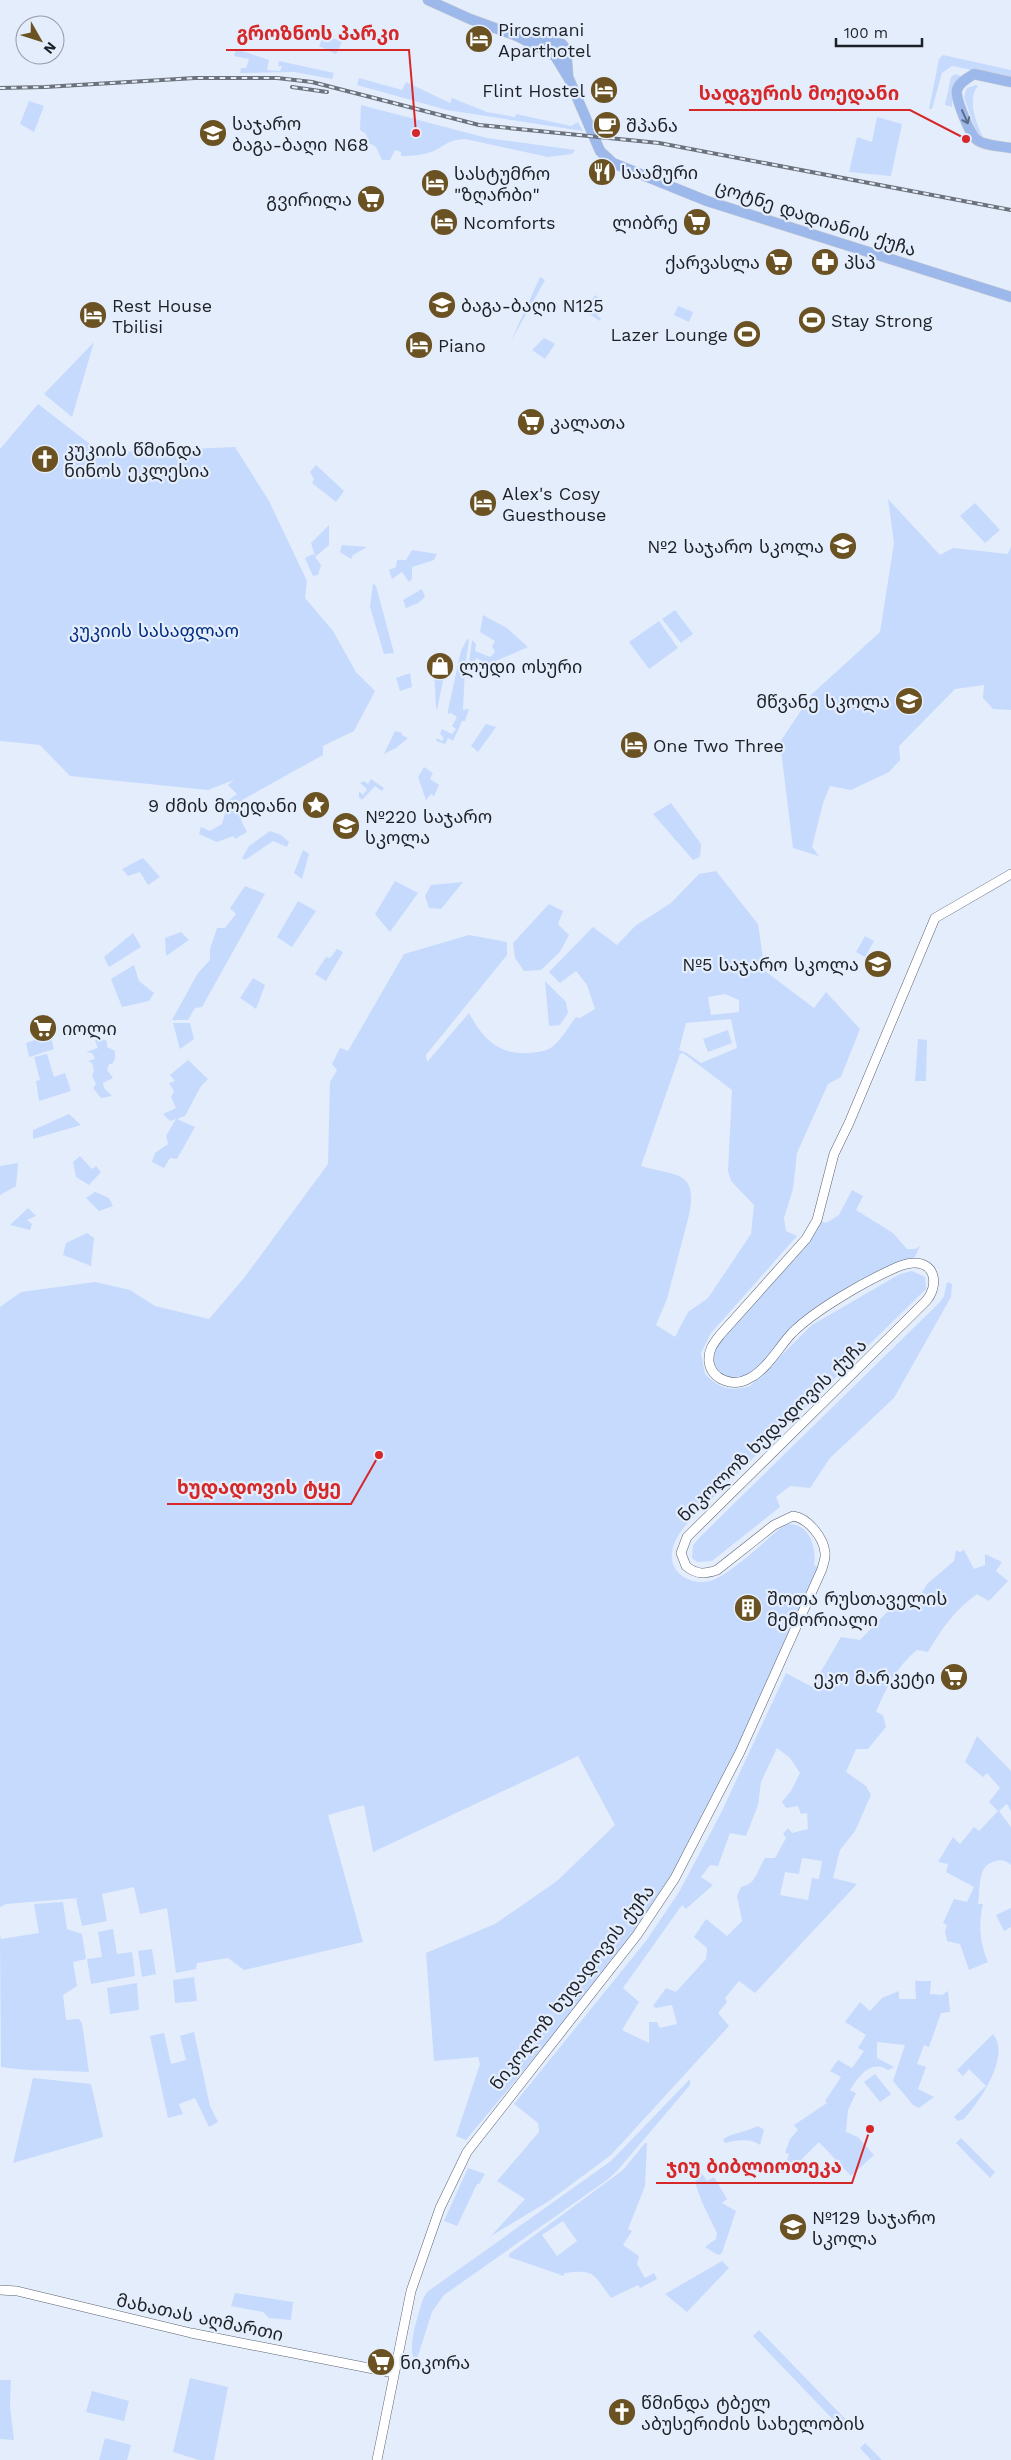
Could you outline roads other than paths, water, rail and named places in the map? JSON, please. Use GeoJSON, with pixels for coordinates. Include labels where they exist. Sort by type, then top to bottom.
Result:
{"type":"FeatureCollection","features":[{"type":"Feature","properties":{"kind":"main road"},"geometry":{"type":"LineString","coordinates":[[428,0],[470,19],[517,36],[563,47]]}},
{"type":"Feature","properties":{"kind":"main road"},"geometry":{"type":"LineString","coordinates":[[517,36],[554,56]]}},
{"type":"Feature","properties":{"kind":"main road"},"geometry":{"type":"LineString","coordinates":[[563,47],[553,50],[554,56],[569,79]]}},
{"type":"Feature","properties":{"kind":"main road"},"geometry":{"type":"LineString","coordinates":[[563,47],[569,79]]}},
{"type":"Feature","properties":{"kind":"main road"},"geometry":{"type":"LineString","coordinates":[[1011,82],[974,74],[963,81],[957,92],[957,100],[974,138],[979,142],[1011,148]]}},
{"type":"Feature","properties":{"kind":"main road","name":"ცოტნე დადიანის ქუჩა"},"geometry":{"type":"LineString","coordinates":[[569,79],[600,151],[613,163],[707,201],[1011,296]]}},
{"type":"Feature","properties":{"kind":"main road","name":"ნიკოლოზ ხუდადოვის ქუჩა"},"geometry":{"type":"LineString","coordinates":[[376,2460],[412,2289],[440,2208],[468,2152],[637,1934],[675,1878],[740,1752],[822,1569],[826,1555],[823,1544],[816,1532],[806,1522],[793,1516],[774,1525],[717,1570],[699,1574],[686,1566],[681,1553],[687,1537],[926,1301],[935,1288],[934,1277],[929,1269],[912,1263],[895,1268],[810,1318],[793,1333],[756,1374],[746,1380],[729,1382],[720,1379],[710,1365],[709,1350],[720,1335],[806,1239],[815,1224],[834,1154],[849,1123],[935,918],[1011,874]]}},
{"type":"Feature","properties":{"kind":"main road","name":"მახათას აღმართი"},"geometry":{"type":"LineString","coordinates":[[0,2290],[17,2291],[191,2333],[394,2373]]}},
{"type":"Feature","properties":{"kind":"railway"},"geometry":{"type":"LineString","coordinates":[[0,88],[195,78],[277,78],[312,82],[479,125],[659,143],[1011,210]]}},
{"type":"Feature","properties":{"kind":"railway"},"geometry":{"type":"LineString","coordinates":[[292,87],[327,92]]}},
{"type":"Feature","properties":{"kind":"place","name":"Pirosmani Aparthotel"},"geometry":{"type":"Point","coordinates":[479,39]}},
{"type":"Feature","properties":{"kind":"place","name":"Flint Hostel"},"geometry":{"type":"Point","coordinates":[604,90]}},
{"type":"Feature","properties":{"kind":"place","name":"შპანა"},"geometry":{"type":"Point","coordinates":[607,125]}},
{"type":"Feature","properties":{"kind":"place","name":"საჯარო ბაგა-ბაღი N68"},"geometry":{"type":"Point","coordinates":[213,133]}},
{"type":"Feature","properties":{"kind":"place","name":"გროზნოს პარკი"},"geometry":{"type":"Point","coordinates":[416,133]}},
{"type":"Feature","properties":{"kind":"place","name":"სადგურის მოედანი"},"geometry":{"type":"Point","coordinates":[966,139]}},
{"type":"Feature","properties":{"kind":"place","name":"საამური"},"geometry":{"type":"Point","coordinates":[602,172]}},
{"type":"Feature","properties":{"kind":"place","name":"სასტუმრო \"ზღარბი\""},"geometry":{"type":"Point","coordinates":[435,183]}},
{"type":"Feature","properties":{"kind":"place","name":"გვირილა"},"geometry":{"type":"Point","coordinates":[371,199]}},
{"type":"Feature","properties":{"kind":"place","name":"Ncomforts"},"geometry":{"type":"Point","coordinates":[444,222]}},
{"type":"Feature","properties":{"kind":"place","name":"ლიბრე"},"geometry":{"type":"Point","coordinates":[697,222]}},
{"type":"Feature","properties":{"kind":"place","name":"ქარვასლა"},"geometry":{"type":"Point","coordinates":[779,262]}},
{"type":"Feature","properties":{"kind":"place","name":"პსპ"},"geometry":{"type":"Point","coordinates":[825,262]}},
{"type":"Feature","properties":{"kind":"place","name":"ბაგა-ბაღი N125"},"geometry":{"type":"Point","coordinates":[442,305]}},
{"type":"Feature","properties":{"kind":"place","name":"Rest House Tbilisi"},"geometry":{"type":"Point","coordinates":[93,315]}},
{"type":"Feature","properties":{"kind":"place","name":"Stay Strong"},"geometry":{"type":"Point","coordinates":[812,320]}},
{"type":"Feature","properties":{"kind":"place","name":"Lazer Lounge"},"geometry":{"type":"Point","coordinates":[747,334]}},
{"type":"Feature","properties":{"kind":"place","name":"Piano"},"geometry":{"type":"Point","coordinates":[419,345]}},
{"type":"Feature","properties":{"kind":"place","name":"კალათა"},"geometry":{"type":"Point","coordinates":[531,422]}},
{"type":"Feature","properties":{"kind":"place","name":"კუკიის წმინდა ნინოს ეკლესია"},"geometry":{"type":"Point","coordinates":[45,459]}},
{"type":"Feature","properties":{"kind":"place","name":"Alex's Cosy Guesthouse"},"geometry":{"type":"Point","coordinates":[483,503]}},
{"type":"Feature","properties":{"kind":"place","name":"№2 საჯარო სკოლა"},"geometry":{"type":"Point","coordinates":[843,546]}},
{"type":"Feature","properties":{"kind":"place","name":"ლუდი ოსური"},"geometry":{"type":"Point","coordinates":[440,666]}},
{"type":"Feature","properties":{"kind":"place","name":"მწვანე სკოლა"},"geometry":{"type":"Point","coordinates":[909,701]}},
{"type":"Feature","properties":{"kind":"place","name":"One Two Three"},"geometry":{"type":"Point","coordinates":[634,745]}},
{"type":"Feature","properties":{"kind":"place","name":"9 ძმის მოედანი"},"geometry":{"type":"Point","coordinates":[316,805]}},
{"type":"Feature","properties":{"kind":"place","name":"№220 საჯარო სკოლა"},"geometry":{"type":"Point","coordinates":[346,826]}},
{"type":"Feature","properties":{"kind":"place","name":"№5 საჯარო სკოლა"},"geometry":{"type":"Point","coordinates":[878,964]}},
{"type":"Feature","properties":{"kind":"place","name":"იოლი"},"geometry":{"type":"Point","coordinates":[43,1028]}},
{"type":"Feature","properties":{"kind":"place","name":"ხუდადოვის ტყე"},"geometry":{"type":"Point","coordinates":[379,1455]}},
{"type":"Feature","properties":{"kind":"place","name":"შოთა რუსთაველის მემორიალი"},"geometry":{"type":"Point","coordinates":[748,1608]}},
{"type":"Feature","properties":{"kind":"place","name":"ეკო მარკეტი"},"geometry":{"type":"Point","coordinates":[954,1677]}},
{"type":"Feature","properties":{"kind":"place","name":"ჯიუ ბიბლიოთეკა"},"geometry":{"type":"Point","coordinates":[870,2129]}},
{"type":"Feature","properties":{"kind":"place","name":"№129 საჯარო სკოლა"},"geometry":{"type":"Point","coordinates":[793,2227]}},
{"type":"Feature","properties":{"kind":"place","name":"ნიკორა"},"geometry":{"type":"Point","coordinates":[381,2362]}},
{"type":"Feature","properties":{"kind":"place","name":"წმინდა ტბელ აბუსერიძის სახელობის"},"geometry":{"type":"Point","coordinates":[622,2412]}},
{"type":"Feature","properties":{"kind":"park label","name":"კუკიის სასაფლაო"},"geometry":{"type":"Point","coordinates":[154,630]}}]}
